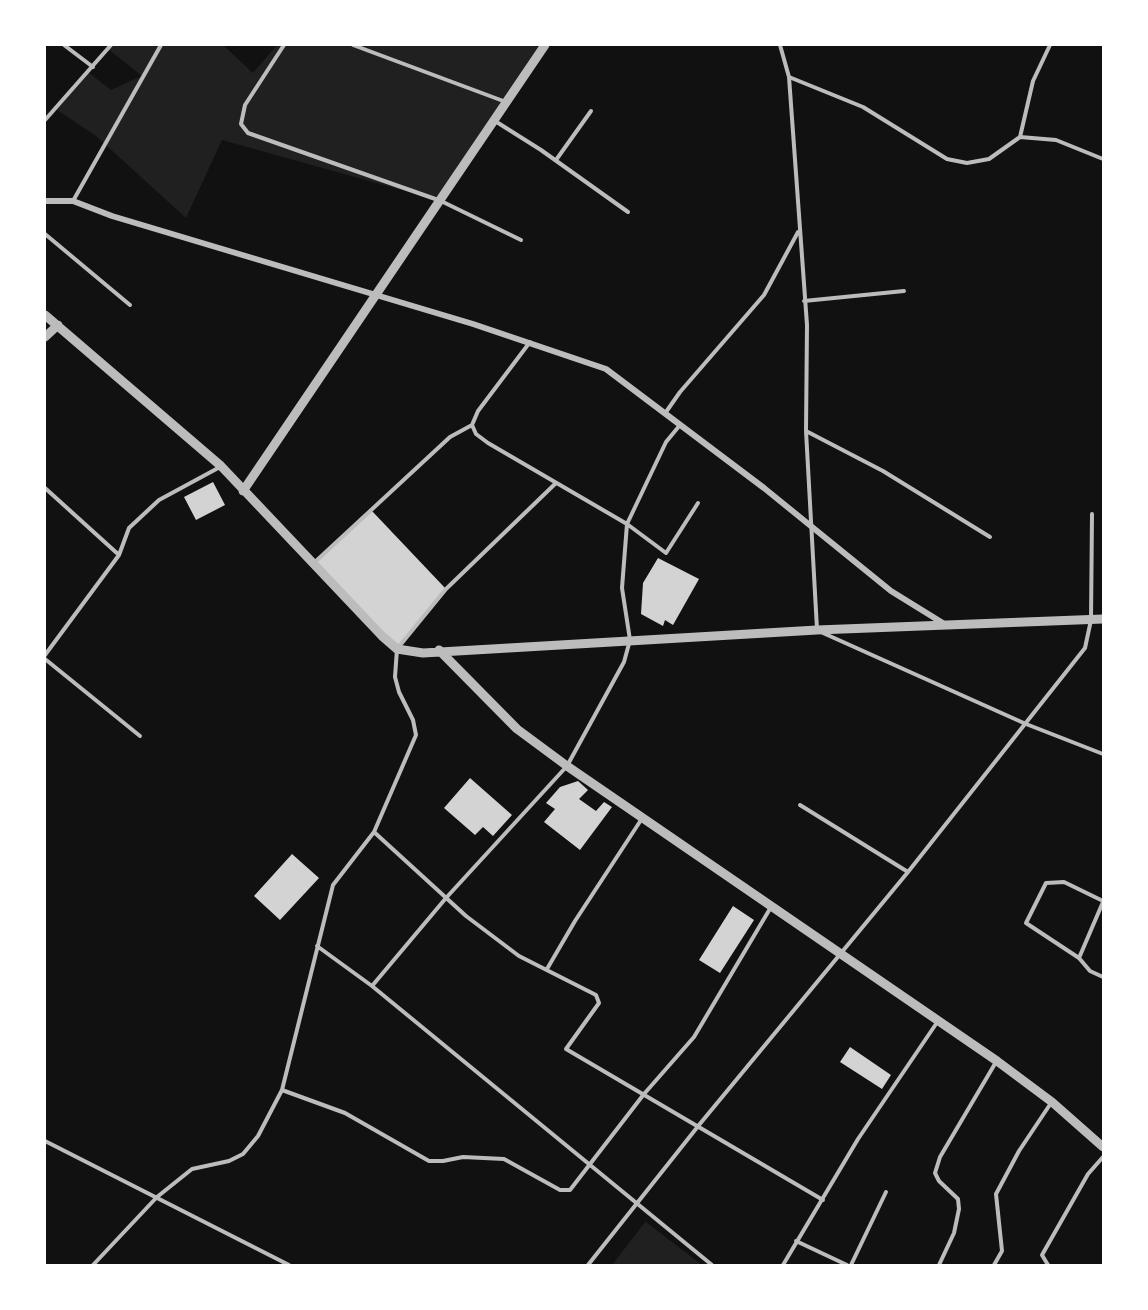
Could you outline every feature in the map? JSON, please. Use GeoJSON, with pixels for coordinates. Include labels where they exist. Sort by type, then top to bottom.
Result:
{"type":"FeatureCollection","features":[{"type":"Feature","properties":{"kind":"street"},"geometry":{"type":"LineString","coordinates":[[243,491],[545,45]]}},
{"type":"Feature","properties":{"kind":"street"},"geometry":{"type":"LineString","coordinates":[[45,201],[73,201],[112,216],[531,342],[606,369],[682,423],[912,606],[946,625]]}},
{"type":"Feature","properties":{"kind":"street"},"geometry":{"type":"LineString","coordinates":[[45,315],[221,466],[397,649],[410,652],[817,630],[1103,620]]}},
{"type":"Feature","properties":{"kind":"street"},"geometry":{"type":"LineString","coordinates":[[45,337],[58,325]]}},
{"type":"Feature","properties":{"kind":"street"},"geometry":{"type":"LineString","coordinates":[[438,650],[517,729],[642,818],[997,1061],[1052,1102],[1103,1147]]}},
{"type":"Feature","properties":{"kind":"lane"},"geometry":{"type":"LineString","coordinates":[[64,45],[93,67]]}},
{"type":"Feature","properties":{"kind":"lane"},"geometry":{"type":"LineString","coordinates":[[45,120],[111,45]]}},
{"type":"Feature","properties":{"kind":"lane"},"geometry":{"type":"LineString","coordinates":[[73,201],[161,45]]}},
{"type":"Feature","properties":{"kind":"lane"},"geometry":{"type":"LineString","coordinates":[[284,45],[245,105],[241,124],[248,133],[441,201],[521,240]]}},
{"type":"Feature","properties":{"kind":"lane"},"geometry":{"type":"LineString","coordinates":[[353,45],[507,102]]}},
{"type":"Feature","properties":{"kind":"lane"},"geometry":{"type":"LineString","coordinates":[[780,45],[789,78],[798,231],[807,325],[806,431],[817,630],[1026,724],[1103,754]]}},
{"type":"Feature","properties":{"kind":"lane"},"geometry":{"type":"LineString","coordinates":[[1020,137],[1033,81],[1050,45]]}},
{"type":"Feature","properties":{"kind":"lane"},"geometry":{"type":"LineString","coordinates":[[789,78],[862,107],[947,159],[968,163],[989,159],[1020,137],[1056,140],[1103,159]]}},
{"type":"Feature","properties":{"kind":"lane"},"geometry":{"type":"LineString","coordinates":[[556,160],[591,111]]}},
{"type":"Feature","properties":{"kind":"lane"},"geometry":{"type":"LineString","coordinates":[[495,121],[556,160],[628,212]]}},
{"type":"Feature","properties":{"kind":"lane"},"geometry":{"type":"LineString","coordinates":[[666,412],[680,392],[764,296],[798,231]]}},
{"type":"Feature","properties":{"kind":"lane"},"geometry":{"type":"LineString","coordinates":[[45,234],[130,305]]}},
{"type":"Feature","properties":{"kind":"lane"},"geometry":{"type":"LineString","coordinates":[[804,301],[904,291]]}},
{"type":"Feature","properties":{"kind":"lane"},"geometry":{"type":"LineString","coordinates":[[314,562],[450,437],[472,424],[478,411],[531,342]]}},
{"type":"Feature","properties":{"kind":"lane"},"geometry":{"type":"LineString","coordinates":[[372,986],[446,898],[567,766],[624,662],[630,640],[622,588],[627,524],[666,442],[682,423]]}},
{"type":"Feature","properties":{"kind":"lane"},"geometry":{"type":"LineString","coordinates":[[472,424],[476,434],[488,443],[627,524],[666,554],[698,503]]}},
{"type":"Feature","properties":{"kind":"lane"},"geometry":{"type":"LineString","coordinates":[[806,431],[883,471],[990,537]]}},
{"type":"Feature","properties":{"kind":"lane"},"geometry":{"type":"LineString","coordinates":[[45,654],[119,555],[129,528],[159,500],[221,466]]}},
{"type":"Feature","properties":{"kind":"lane"},"geometry":{"type":"LineString","coordinates":[[93,1265],[157,1197],[192,1169],[229,1161],[243,1154],[258,1136],[282,1090],[333,885],[374,832],[416,735],[413,720],[399,692],[395,677],[397,649],[446,589],[556,483]]}},
{"type":"Feature","properties":{"kind":"lane"},"geometry":{"type":"LineString","coordinates":[[45,488],[119,555]]}},
{"type":"Feature","properties":{"kind":"lane"},"geometry":{"type":"LineString","coordinates":[[588,1265],[636,1202],[908,872],[1085,648],[1091,620],[1092,514]]}},
{"type":"Feature","properties":{"kind":"lane"},"geometry":{"type":"LineString","coordinates":[[45,659],[140,736]]}},
{"type":"Feature","properties":{"kind":"lane"},"geometry":{"type":"LineString","coordinates":[[800,805],[908,872]]}},
{"type":"Feature","properties":{"kind":"lane"},"geometry":{"type":"LineString","coordinates":[[548,969],[575,921],[642,818]]}},
{"type":"Feature","properties":{"kind":"lane"},"geometry":{"type":"LineString","coordinates":[[374,832],[466,916],[519,956],[596,995],[598,1003],[566,1049],[699,1125],[823,1200]]}},
{"type":"Feature","properties":{"kind":"lane"},"geometry":{"type":"LineString","coordinates":[[1079,958],[1103,901],[1064,882],[1046,883],[1026,923],[1079,958],[1089,972],[1103,977]]}},
{"type":"Feature","properties":{"kind":"lane"},"geometry":{"type":"LineString","coordinates":[[282,1090],[345,1113],[429,1161],[463,1157],[504,1159],[560,1190],[570,1190],[644,1094],[694,1037],[772,906]]}},
{"type":"Feature","properties":{"kind":"lane"},"geometry":{"type":"LineString","coordinates":[[317,946],[372,986],[712,1265]]}},
{"type":"Feature","properties":{"kind":"lane"},"geometry":{"type":"LineString","coordinates":[[783,1265],[858,1139],[938,1021]]}},
{"type":"Feature","properties":{"kind":"lane"},"geometry":{"type":"LineString","coordinates":[[939,1265],[954,1233],[959,1209],[958,1198],[939,1181],[935,1173],[940,1157],[997,1061]]}},
{"type":"Feature","properties":{"kind":"lane"},"geometry":{"type":"LineString","coordinates":[[994,1265],[1002,1251],[996,1194],[1019,1151],[1052,1102]]}},
{"type":"Feature","properties":{"kind":"lane"},"geometry":{"type":"LineString","coordinates":[[45,1141],[290,1265]]}},
{"type":"Feature","properties":{"kind":"lane"},"geometry":{"type":"LineString","coordinates":[[1048,1265],[1042,1255],[1088,1174],[1103,1157]]}},
{"type":"Feature","properties":{"kind":"lane"},"geometry":{"type":"LineString","coordinates":[[796,1241],[849,1265],[886,1192]]}},
{"type":"Feature","properties":{"kind":"shaded area"},"geometry":{"type":"Polygon","coordinates":[[[111,45],[223,45],[253,73],[277,45],[545,45],[441,201],[222,140],[186,218],[96,136],[57,110],[88,72],[111,90],[142,76],[108,49],[111,45]]]}},
{"type":"Feature","properties":{"kind":"shaded area"},"geometry":{"type":"Polygon","coordinates":[[[646,1222],[702,1265],[612,1265],[646,1222]]]}},
{"type":"Feature","properties":{"kind":"building"},"geometry":{"type":"Polygon","coordinates":[[[213,482],[225,505],[196,520],[184,497],[213,482]]]}},
{"type":"Feature","properties":{"kind":"building"},"geometry":{"type":"Polygon","coordinates":[[[372,511],[446,589],[397,649],[314,563],[372,511]]]}},
{"type":"Feature","properties":{"kind":"building"},"geometry":{"type":"Polygon","coordinates":[[[658,558],[699,579],[673,625],[665,620],[663,626],[641,614],[643,583],[658,558]]]}},
{"type":"Feature","properties":{"kind":"building"},"geometry":{"type":"Polygon","coordinates":[[[470,778],[512,815],[493,836],[483,827],[475,835],[444,808],[470,778]]]}},
{"type":"Feature","properties":{"kind":"building"},"geometry":{"type":"Polygon","coordinates":[[[578,781],[588,790],[579,799],[596,811],[604,802],[612,807],[580,850],[544,822],[555,809],[546,803],[560,787],[578,781]]]}},
{"type":"Feature","properties":{"kind":"building"},"geometry":{"type":"Polygon","coordinates":[[[292,854],[319,878],[280,920],[254,896],[292,854]]]}},
{"type":"Feature","properties":{"kind":"building"},"geometry":{"type":"Polygon","coordinates":[[[733,906],[754,920],[720,973],[699,960],[733,906]]]}},
{"type":"Feature","properties":{"kind":"building"},"geometry":{"type":"Polygon","coordinates":[[[850,1047],[891,1075],[882,1089],[840,1062],[850,1047]]]}}]}
